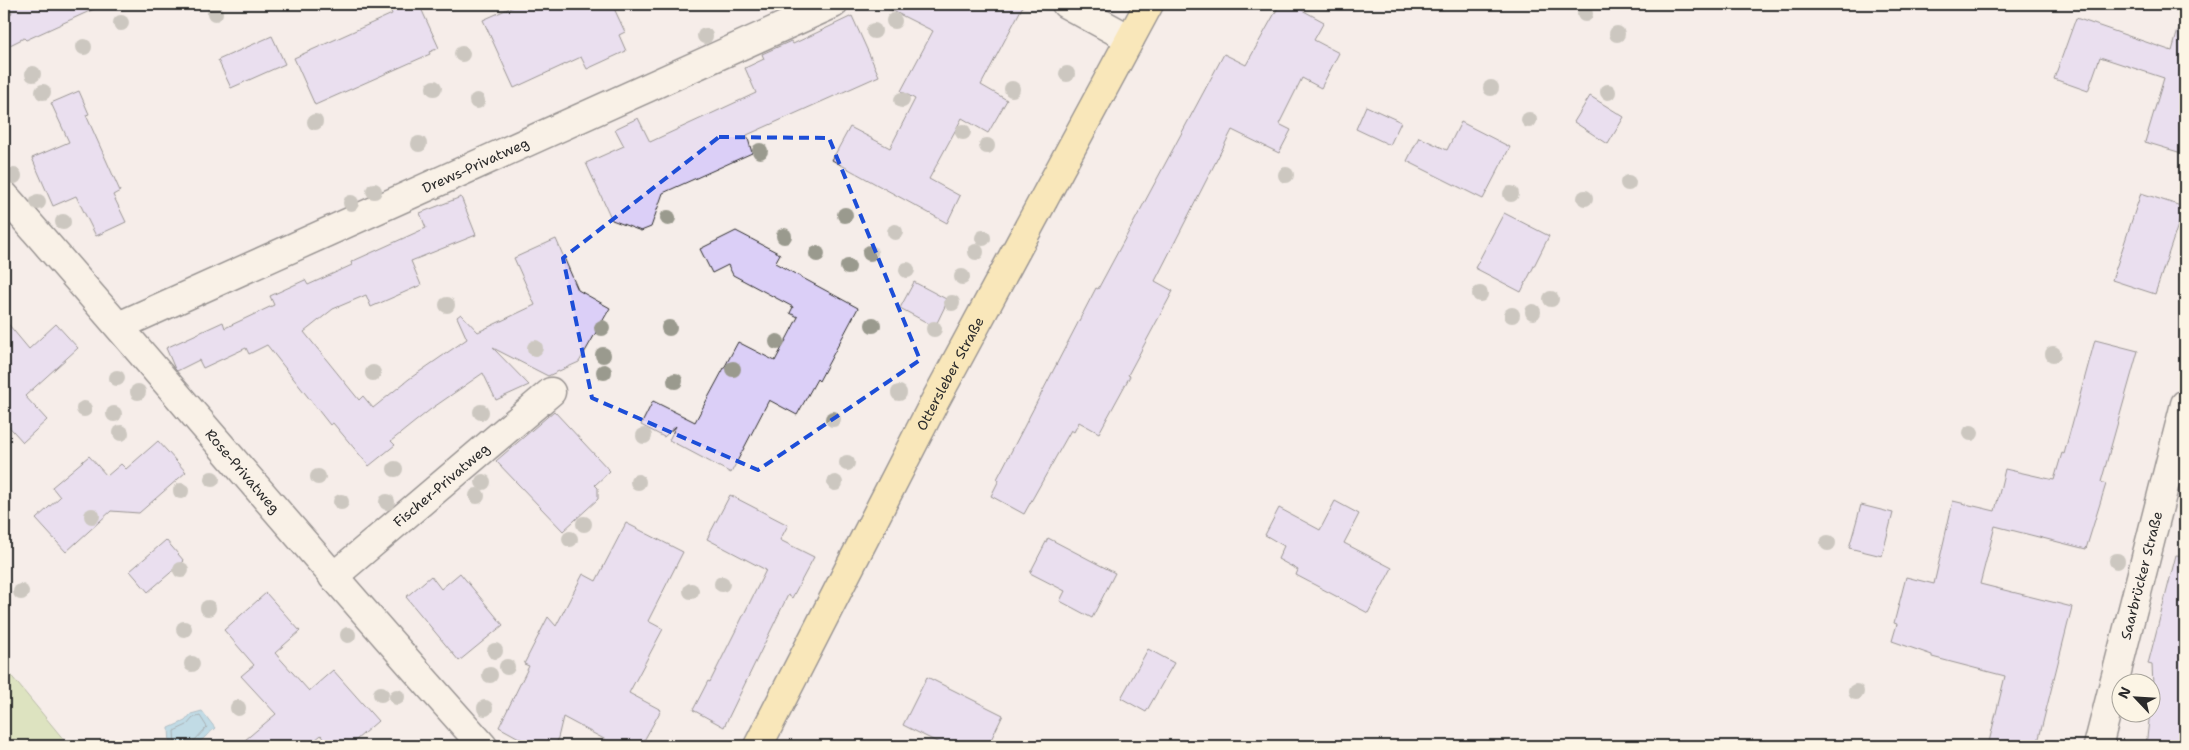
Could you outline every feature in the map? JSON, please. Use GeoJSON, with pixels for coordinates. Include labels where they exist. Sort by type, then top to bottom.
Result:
{"type":"FeatureCollection","features":[{"type":"Feature","properties":{"kind":"main road","name":"Ottersleber Straße"},"geometry":{"type":"LineString","coordinates":[[758,746],[935,401],[1149,4]]}},
{"type":"Feature","properties":{"kind":"street","name":"Drews-Privatweg"},"geometry":{"type":"LineString","coordinates":[[119,326],[833,4]]}},
{"type":"Feature","properties":{"kind":"street"},"geometry":{"type":"LineString","coordinates":[[1066,4],[1130,38]]}},
{"type":"Feature","properties":{"kind":"street","name":"Rose-Privatweg"},"geometry":{"type":"LineString","coordinates":[[4,195],[119,326],[333,577],[483,746]]}},
{"type":"Feature","properties":{"kind":"street","name":"Fischer-Privatweg"},"geometry":{"type":"LineString","coordinates":[[333,577],[552,392]]}},
{"type":"Feature","properties":{"kind":"street","name":"Saarbrücker Straße"},"geometry":{"type":"LineString","coordinates":[[2098,746],[2185,404]]}},
{"type":"Feature","properties":{"kind":"highlighted area"},"geometry":{"type":"Polygon","coordinates":[[[719,137],[829,138],[920,360],[758,470],[592,398],[563,258],[719,137]]]}},
{"type":"Feature","properties":{"kind":"green space"},"geometry":{"type":"Polygon","coordinates":[[[4,667],[69,746],[4,746],[4,667]]]}},
{"type":"Feature","properties":{"kind":"water"},"geometry":{"type":"Polygon","coordinates":[[[202,711],[215,728],[195,746],[170,746],[169,728],[185,721],[191,714],[202,711]]]}},
{"type":"Feature","properties":{"kind":"building"},"geometry":{"type":"Polygon","coordinates":[[[8,4],[105,4],[4,48],[4,17],[12,13],[8,4]]]}},
{"type":"Feature","properties":{"kind":"building"},"geometry":{"type":"Polygon","coordinates":[[[388,4],[419,4],[439,48],[429,52],[430,54],[315,105],[294,58],[392,14],[388,4]]]}},
{"type":"Feature","properties":{"kind":"building"},"geometry":{"type":"Polygon","coordinates":[[[519,4],[612,4],[625,32],[619,35],[626,51],[587,69],[581,57],[514,88],[483,20],[519,4]]]}},
{"type":"Feature","properties":{"kind":"building"},"geometry":{"type":"Polygon","coordinates":[[[879,4],[1024,4],[981,85],[1007,100],[988,133],[962,118],[929,179],[960,196],[947,223],[832,160],[850,127],[890,148],[915,99],[901,91],[933,31],[879,4]]]}},
{"type":"Feature","properties":{"kind":"building"},"geometry":{"type":"Polygon","coordinates":[[[1280,4],[1291,4],[1324,22],[1314,40],[1339,53],[1321,88],[1302,78],[1279,124],[1291,130],[1279,153],[1232,130],[1155,281],[1173,291],[1128,375],[1130,376],[1099,433],[1079,422],[1074,432],[1071,430],[1024,514],[991,496],[999,480],[997,479],[1096,288],[1098,289],[1224,54],[1246,65],[1280,4]]]}},
{"type":"Feature","properties":{"kind":"building"},"geometry":{"type":"Polygon","coordinates":[[[852,16],[879,76],[747,135],[752,153],[663,193],[651,227],[641,231],[612,220],[586,163],[624,146],[615,129],[638,118],[650,142],[756,93],[745,68],[764,59],[762,54],[791,41],[793,44],[852,16]]]}},
{"type":"Feature","properties":{"kind":"building"},"geometry":{"type":"Polygon","coordinates":[[[2076,18],[2172,51],[2178,30],[2185,31],[2185,154],[2145,142],[2164,78],[2100,57],[2088,91],[2054,79],[2076,18]]]}},
{"type":"Feature","properties":{"kind":"building"},"geometry":{"type":"Polygon","coordinates":[[[272,36],[285,64],[231,88],[218,60],[272,36]]]}},
{"type":"Feature","properties":{"kind":"building"},"geometry":{"type":"Polygon","coordinates":[[[79,91],[89,114],[86,115],[120,191],[113,195],[126,222],[96,236],[76,196],[53,206],[32,158],[69,142],[51,103],[79,91]]]}},
{"type":"Feature","properties":{"kind":"building"},"geometry":{"type":"Polygon","coordinates":[[[1590,96],[1624,117],[1608,144],[1574,122],[1590,96]]]}},
{"type":"Feature","properties":{"kind":"building"},"geometry":{"type":"Polygon","coordinates":[[[1366,106],[1401,122],[1390,145],[1356,129],[1366,106]]]}},
{"type":"Feature","properties":{"kind":"building"},"geometry":{"type":"Polygon","coordinates":[[[1461,122],[1510,147],[1483,199],[1407,161],[1419,137],[1447,150],[1461,122]]]}},
{"type":"Feature","properties":{"kind":"building"},"geometry":{"type":"Polygon","coordinates":[[[2141,193],[2184,207],[2155,294],[2112,280],[2141,193]]]}},
{"type":"Feature","properties":{"kind":"building"},"geometry":{"type":"Polygon","coordinates":[[[461,197],[476,235],[411,261],[421,285],[371,307],[366,295],[333,309],[304,332],[359,400],[363,396],[373,408],[409,379],[467,339],[457,317],[461,314],[478,332],[535,305],[514,258],[556,239],[578,290],[610,308],[579,362],[548,376],[493,348],[529,385],[496,400],[483,373],[431,409],[391,441],[395,445],[369,466],[333,423],[330,425],[267,345],[249,354],[246,348],[203,368],[199,360],[177,371],[175,369],[166,348],[223,322],[225,328],[274,305],[270,296],[305,280],[308,285],[352,265],[351,262],[426,228],[420,213],[461,197]]]}},
{"type":"Feature","properties":{"kind":"building"},"geometry":{"type":"Polygon","coordinates":[[[1504,213],[1549,236],[1521,292],[1475,268],[1504,213]]]}},
{"type":"Feature","properties":{"kind":"building"},"geometry":{"type":"Polygon","coordinates":[[[736,231],[780,254],[775,263],[858,308],[819,381],[817,379],[797,415],[769,400],[731,473],[669,440],[676,426],[664,437],[641,425],[653,401],[695,422],[738,342],[775,361],[798,317],[790,313],[793,307],[733,275],[728,265],[712,273],[700,249],[736,231]]]}},
{"type":"Feature","properties":{"kind":"building"},"geometry":{"type":"Polygon","coordinates":[[[914,282],[948,300],[935,327],[900,308],[914,282]]]}},
{"type":"Feature","properties":{"kind":"building"},"geometry":{"type":"Polygon","coordinates":[[[4,319],[29,349],[56,324],[78,348],[25,396],[47,420],[23,442],[4,421],[4,319]]]}},
{"type":"Feature","properties":{"kind":"building"},"geometry":{"type":"Polygon","coordinates":[[[2095,340],[2138,351],[2101,482],[2106,484],[2086,549],[1995,526],[1980,584],[2072,607],[2037,746],[1988,746],[2005,676],[1932,657],[1932,655],[1892,641],[1897,624],[1894,623],[1906,577],[1934,584],[1953,501],[1995,511],[2005,469],[2054,480],[2062,453],[2064,454],[2095,340]]]}},
{"type":"Feature","properties":{"kind":"building"},"geometry":{"type":"Polygon","coordinates":[[[554,411],[610,471],[595,485],[598,488],[598,499],[563,531],[496,461],[554,411]]]}},
{"type":"Feature","properties":{"kind":"building"},"geometry":{"type":"Polygon","coordinates":[[[158,441],[186,472],[139,513],[111,511],[66,552],[36,519],[60,497],[52,487],[89,456],[107,476],[121,464],[126,469],[158,441]]]}},
{"type":"Feature","properties":{"kind":"building"},"geometry":{"type":"Polygon","coordinates":[[[730,495],[788,525],[780,540],[814,557],[792,598],[788,595],[724,727],[693,710],[708,681],[710,682],[766,570],[707,539],[730,495]]]}},
{"type":"Feature","properties":{"kind":"building"},"geometry":{"type":"Polygon","coordinates":[[[1335,501],[1359,514],[1344,543],[1392,568],[1368,613],[1296,575],[1298,570],[1278,559],[1284,546],[1265,535],[1279,508],[1320,530],[1335,501]]]}},
{"type":"Feature","properties":{"kind":"building"},"geometry":{"type":"Polygon","coordinates":[[[1861,505],[1893,513],[1882,556],[1849,548],[1861,505]]]}},
{"type":"Feature","properties":{"kind":"building"},"geometry":{"type":"Polygon","coordinates":[[[626,523],[683,552],[648,621],[663,629],[629,693],[661,710],[641,746],[617,746],[563,717],[556,746],[530,744],[499,727],[529,666],[524,664],[548,617],[556,626],[583,574],[596,581],[626,523]]]}},
{"type":"Feature","properties":{"kind":"building"},"geometry":{"type":"Polygon","coordinates":[[[1048,538],[1115,573],[1092,618],[1060,601],[1065,591],[1030,573],[1048,538]]]}},
{"type":"Feature","properties":{"kind":"building"},"geometry":{"type":"Polygon","coordinates":[[[166,540],[184,561],[148,592],[130,571],[166,540]]]}},
{"type":"Feature","properties":{"kind":"building"},"geometry":{"type":"Polygon","coordinates":[[[2176,555],[2185,556],[2185,746],[2146,746],[2149,722],[2162,722],[2162,672],[2152,672],[2152,665],[2148,664],[2176,555]]]}},
{"type":"Feature","properties":{"kind":"building"},"geometry":{"type":"Polygon","coordinates":[[[460,573],[503,625],[459,661],[406,597],[431,576],[441,589],[460,573]]]}},
{"type":"Feature","properties":{"kind":"building"},"geometry":{"type":"Polygon","coordinates":[[[266,593],[300,631],[275,653],[309,691],[333,670],[378,721],[349,746],[331,746],[321,735],[308,746],[238,746],[276,714],[241,676],[254,665],[224,630],[266,593]]]}},
{"type":"Feature","properties":{"kind":"building"},"geometry":{"type":"Polygon","coordinates":[[[1148,649],[1174,663],[1146,712],[1121,698],[1148,649]]]}},
{"type":"Feature","properties":{"kind":"building"},"geometry":{"type":"Polygon","coordinates":[[[927,677],[1003,715],[988,746],[945,746],[903,725],[927,677]]]}}]}
